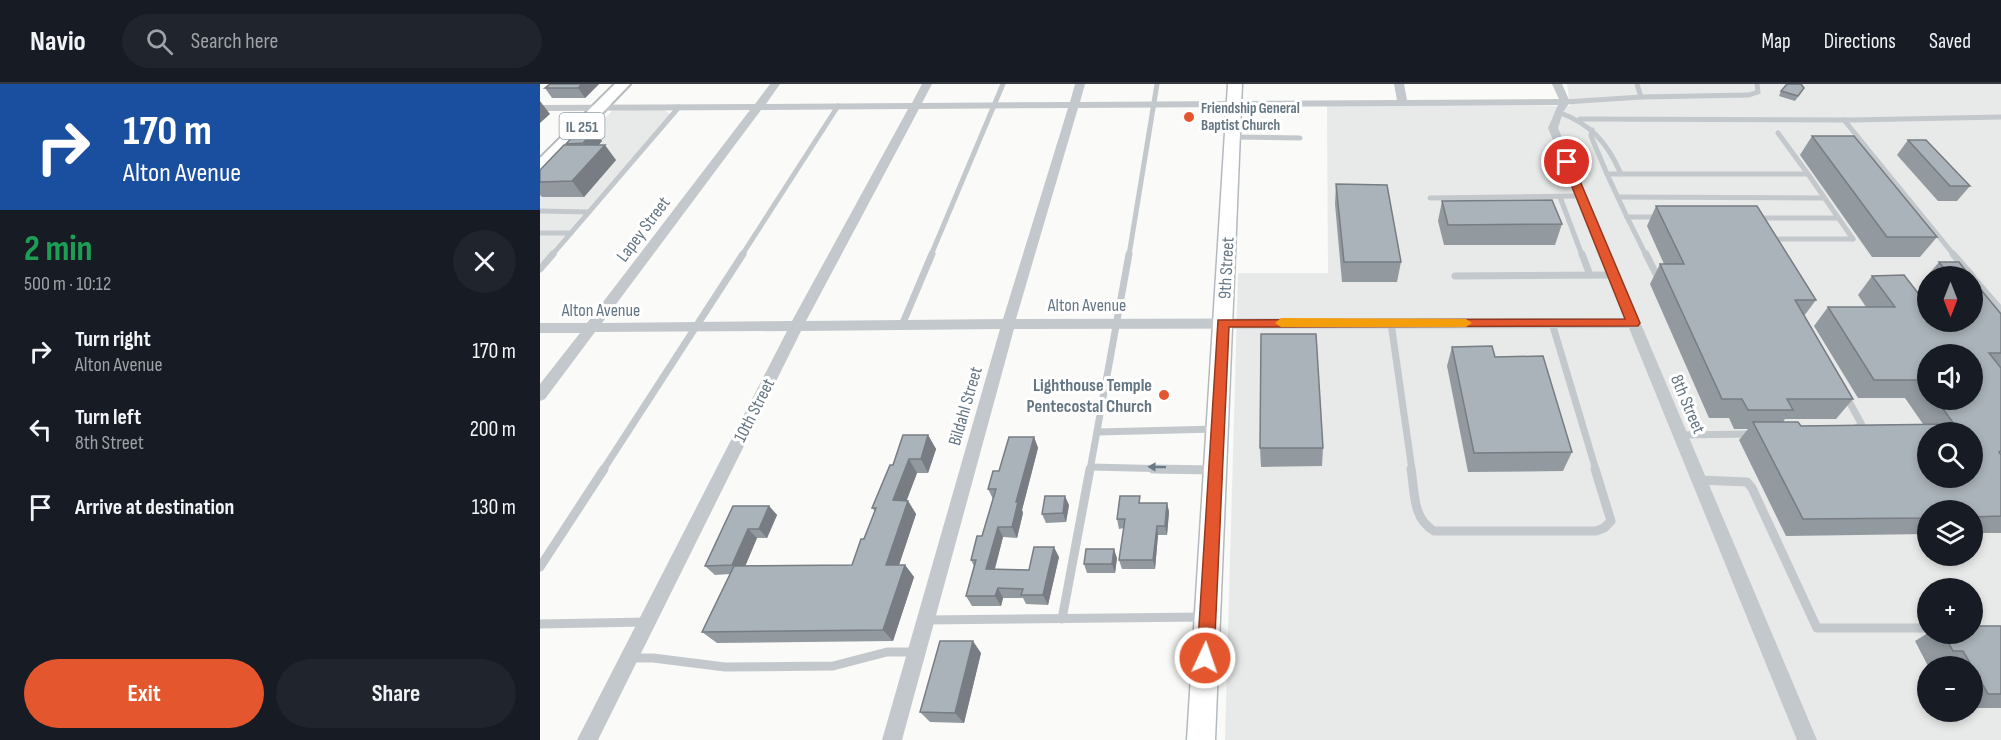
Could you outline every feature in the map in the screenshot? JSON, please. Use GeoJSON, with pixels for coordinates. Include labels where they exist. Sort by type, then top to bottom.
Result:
{"type":"FeatureCollection","features":[{"type":"Feature","properties":{"kind":"main road","name":"IL 251"},"geometry":{"type":"LineString","coordinates":[[540,168],[623,84]]}},
{"type":"Feature","properties":{"kind":"street","name":"Lapey Street"},"geometry":{"type":"LineString","coordinates":[[540,395],[775,84]]}},
{"type":"Feature","properties":{"kind":"street","name":"10th Street"},"geometry":{"type":"LineString","coordinates":[[587,740],[796,326],[927,84]]}},
{"type":"Feature","properties":{"kind":"street","name":"Bildahl Street"},"geometry":{"type":"LineString","coordinates":[[891,740],[1008,324],[1080,84]]}},
{"type":"Feature","properties":{"kind":"street"},"geometry":{"type":"LineString","coordinates":[[1399,84],[1403,103]]}},
{"type":"Feature","properties":{"kind":"street","name":"8th Street"},"geometry":{"type":"LineString","coordinates":[[1557,84],[1562,107],[1553,128],[1807,740]]}},
{"type":"Feature","properties":{"kind":"street"},"geometry":{"type":"LineString","coordinates":[[540,108],[1154,105],[1235,94],[1403,103],[1562,107]]}},
{"type":"Feature","properties":{"kind":"street","name":"9th Street"},"geometry":{"type":"LineString","coordinates":[[1201,740],[1235,94]]}},
{"type":"Feature","properties":{"kind":"street","name":"Alton Avenue"},"geometry":{"type":"LineString","coordinates":[[540,328],[1118,323],[1633,323]]}},
{"type":"Feature","properties":{"kind":"lane"},"geometry":{"type":"LineString","coordinates":[[902,325],[1003,84]]}},
{"type":"Feature","properties":{"kind":"lane"},"geometry":{"type":"LineString","coordinates":[[1062,619],[1118,323],[1157,84]]}},
{"type":"Feature","properties":{"kind":"lane"},"geometry":{"type":"LineString","coordinates":[[1637,84],[1641,97]]}},
{"type":"Feature","properties":{"kind":"lane"},"geometry":{"type":"LineString","coordinates":[[1562,107],[1641,97],[1749,95],[1758,92],[1760,87],[1757,84]]}},
{"type":"Feature","properties":{"kind":"lane"},"geometry":{"type":"LineString","coordinates":[[540,567],[838,106]]}},
{"type":"Feature","properties":{"kind":"lane"},"geometry":{"type":"LineString","coordinates":[[540,269],[679,107]]}},
{"type":"Feature","properties":{"kind":"lane"},"geometry":{"type":"LineString","coordinates":[[1562,107],[1600,135],[1611,149],[1621,174]]}},
{"type":"Feature","properties":{"kind":"lane"},"geometry":{"type":"LineString","coordinates":[[1580,119],[1844,120],[2001,117]]}},
{"type":"Feature","properties":{"kind":"lane"},"geometry":{"type":"LineString","coordinates":[[1844,120],[1963,266]]}},
{"type":"Feature","properties":{"kind":"lane"},"geometry":{"type":"LineString","coordinates":[[1592,130],[1591,136],[1607,174],[1659,280]]}},
{"type":"Feature","properties":{"kind":"lane"},"geometry":{"type":"LineString","coordinates":[[1760,239],[1853,239],[1778,133]]}},
{"type":"Feature","properties":{"kind":"lane"},"geometry":{"type":"LineString","coordinates":[[1232,137],[1300,138]]}},
{"type":"Feature","properties":{"kind":"lane"},"geometry":{"type":"LineString","coordinates":[[1790,149],[1800,149]]}},
{"type":"Feature","properties":{"kind":"lane"},"geometry":{"type":"LineString","coordinates":[[1607,174],[1808,174]]}},
{"type":"Feature","properties":{"kind":"lane"},"geometry":{"type":"LineString","coordinates":[[1560,196],[1590,275]]}},
{"type":"Feature","properties":{"kind":"lane"},"geometry":{"type":"LineString","coordinates":[[1430,198],[1581,196]]}},
{"type":"Feature","properties":{"kind":"lane"},"geometry":{"type":"LineString","coordinates":[[1618,197],[1824,198]]}},
{"type":"Feature","properties":{"kind":"lane"},"geometry":{"type":"LineString","coordinates":[[540,211],[589,212]]}},
{"type":"Feature","properties":{"kind":"lane"},"geometry":{"type":"LineString","coordinates":[[1627,217],[1662,218]]}},
{"type":"Feature","properties":{"kind":"lane"},"geometry":{"type":"LineString","coordinates":[[1744,218],[1838,218]]}},
{"type":"Feature","properties":{"kind":"lane"},"geometry":{"type":"LineString","coordinates":[[540,233],[571,233]]}},
{"type":"Feature","properties":{"kind":"lane"},"geometry":{"type":"LineString","coordinates":[[1455,276],[1614,275]]}},
{"type":"Feature","properties":{"kind":"lane"},"geometry":{"type":"LineString","coordinates":[[1983,290],[2001,310]]}},
{"type":"Feature","properties":{"kind":"lane"},"geometry":{"type":"LineString","coordinates":[[1391,323],[1418,516],[1426,526],[1434,531],[1596,531],[1604,528],[1611,521],[1552,323]]}},
{"type":"Feature","properties":{"kind":"lane"},"geometry":{"type":"LineString","coordinates":[[1839,384],[1862,425],[1844,434]]}},
{"type":"Feature","properties":{"kind":"lane"},"geometry":{"type":"LineString","coordinates":[[1098,432],[1217,429]]}},
{"type":"Feature","properties":{"kind":"lane"},"geometry":{"type":"LineString","coordinates":[[1680,435],[1765,434]]}},
{"type":"Feature","properties":{"kind":"lane"},"geometry":{"type":"LineString","coordinates":[[1091,467],[1215,470]]}},
{"type":"Feature","properties":{"kind":"lane"},"geometry":{"type":"LineString","coordinates":[[1699,480],[1747,483],[1752,488],[1817,628],[1917,628]]}},
{"type":"Feature","properties":{"kind":"lane"},"geometry":{"type":"LineString","coordinates":[[925,620],[1208,617]]}},
{"type":"Feature","properties":{"kind":"lane"},"geometry":{"type":"LineString","coordinates":[[540,624],[647,622]]}},
{"type":"Feature","properties":{"kind":"lane"},"geometry":{"type":"LineString","coordinates":[[629,657],[725,667],[833,666],[887,652],[916,652]]}},
{"type":"Feature","properties":{"kind":"shaded area"},"geometry":{"type":"Polygon","coordinates":[[[1567,84],[2001,84],[2001,740],[1225,740],[1238,273],[1328,273],[1327,104],[1570,106],[1567,84]]]}},
{"type":"Feature","properties":{"kind":"shaded area"},"geometry":{"type":"Polygon","coordinates":[[[663,109],[670,114],[540,264],[540,187],[612,111],[663,109]]]}},
{"type":"Feature","properties":{"kind":"building"},"geometry":{"type":"Polygon","coordinates":[[[550,84],[582,84],[578,88],[545,88],[550,84]]]}},
{"type":"Feature","properties":{"kind":"building"},"geometry":{"type":"Polygon","coordinates":[[[1787,84],[1801,84],[1804,88],[1798,96],[1781,91],[1787,84]]]}},
{"type":"Feature","properties":{"kind":"building"},"geometry":{"type":"Polygon","coordinates":[[[578,131],[594,131],[583,143],[566,144],[578,131]]]}},
{"type":"Feature","properties":{"kind":"building"},"geometry":{"type":"Polygon","coordinates":[[[1812,136],[1854,136],[1937,237],[1887,237],[1812,136]]]}},
{"type":"Feature","properties":{"kind":"building"},"geometry":{"type":"Polygon","coordinates":[[[1908,140],[1926,140],[1970,186],[1950,186],[1908,140]]]}},
{"type":"Feature","properties":{"kind":"building"},"geometry":{"type":"Polygon","coordinates":[[[564,145],[605,145],[572,181],[540,182],[540,170],[564,145]]]}},
{"type":"Feature","properties":{"kind":"building"},"geometry":{"type":"Polygon","coordinates":[[[1336,184],[1387,185],[1401,262],[1344,262],[1336,184]]]}},
{"type":"Feature","properties":{"kind":"building"},"geometry":{"type":"Polygon","coordinates":[[[1552,200],[1562,224],[1448,225],[1442,201],[1552,200]]]}},
{"type":"Feature","properties":{"kind":"building"},"geometry":{"type":"Polygon","coordinates":[[[1656,206],[1757,206],[1816,300],[1795,300],[1853,399],[1787,399],[1793,410],[1748,410],[1742,399],[1722,399],[1660,264],[1684,264],[1656,206]]]}},
{"type":"Feature","properties":{"kind":"building"},"geometry":{"type":"Polygon","coordinates":[[[1939,262],[1959,262],[1962,266],[1942,266],[1939,262]]]}},
{"type":"Feature","properties":{"kind":"building"},"geometry":{"type":"Polygon","coordinates":[[[1904,275],[1917,292],[1917,332],[1983,332],[1983,292],[2001,314],[2001,353],[1989,353],[2001,368],[2001,451],[1999,452],[2001,455],[2001,516],[1983,517],[1983,500],[1917,500],[1917,518],[1803,519],[1753,422],[1798,422],[1801,426],[1917,424],[1917,488],[1983,488],[1983,422],[1953,422],[1944,410],[1983,410],[1983,344],[1917,344],[1917,380],[1874,380],[1828,307],[1895,307],[1872,276],[1904,275]]]}},
{"type":"Feature","properties":{"kind":"building"},"geometry":{"type":"Polygon","coordinates":[[[1261,334],[1316,334],[1323,448],[1260,448],[1261,334]]]}},
{"type":"Feature","properties":{"kind":"building"},"geometry":{"type":"Polygon","coordinates":[[[1492,346],[1495,357],[1543,356],[1572,452],[1474,453],[1452,347],[1492,346]]]}},
{"type":"Feature","properties":{"kind":"building"},"geometry":{"type":"Polygon","coordinates":[[[903,435],[928,435],[921,459],[909,459],[893,500],[908,501],[886,565],[905,565],[883,630],[702,632],[734,566],[852,565],[876,508],[872,508],[890,465],[893,465],[903,435]]]}},
{"type":"Feature","properties":{"kind":"building"},"geometry":{"type":"Polygon","coordinates":[[[1009,437],[1034,437],[1016,502],[1018,502],[1012,527],[998,527],[986,569],[1029,570],[1034,547],[1054,547],[1043,595],[1021,595],[1023,589],[998,588],[995,596],[966,596],[976,560],[971,560],[977,536],[982,536],[996,489],[988,489],[993,471],[999,471],[1009,437]]]}},
{"type":"Feature","properties":{"kind":"building"},"geometry":{"type":"Polygon","coordinates":[[[1045,496],[1065,496],[1063,513],[1042,514],[1045,496]]]}},
{"type":"Feature","properties":{"kind":"building"},"geometry":{"type":"Polygon","coordinates":[[[1120,496],[1140,496],[1139,503],[1167,503],[1165,526],[1157,526],[1153,560],[1119,560],[1125,519],[1117,519],[1120,496]]]}},
{"type":"Feature","properties":{"kind":"building"},"geometry":{"type":"Polygon","coordinates":[[[733,506],[769,506],[759,529],[748,529],[732,565],[705,566],[733,506]]]}},
{"type":"Feature","properties":{"kind":"building"},"geometry":{"type":"Polygon","coordinates":[[[1086,549],[1114,549],[1112,564],[1084,564],[1086,549]]]}},
{"type":"Feature","properties":{"kind":"building"},"geometry":{"type":"Polygon","coordinates":[[[1983,626],[2001,626],[2001,694],[1988,694],[1983,685],[1983,656],[1966,656],[1963,651],[1953,651],[1949,644],[1983,644],[1983,626]]]}},
{"type":"Feature","properties":{"kind":"building"},"geometry":{"type":"Polygon","coordinates":[[[940,641],[973,641],[955,713],[920,712],[940,641]]]}},
{"type":"Feature","properties":{"kind":"slow traffic"},"geometry":{"type":"LineString","coordinates":[[1281,323],[1466,323]]}},
{"type":"Feature","properties":{"kind":"place","name":"Friendship General Baptist Church"},"geometry":{"type":"Point","coordinates":[1189,117]}},
{"type":"Feature","properties":{"kind":"place","name":"Lighthouse Temple Pentecostal Church"},"geometry":{"type":"Point","coordinates":[1164,395]}},
{"type":"Feature","properties":{"kind":"route"},"geometry":{"type":"LineString","coordinates":[[1205,658],[1223,323],[1633,323],[1567,162]]}}]}
